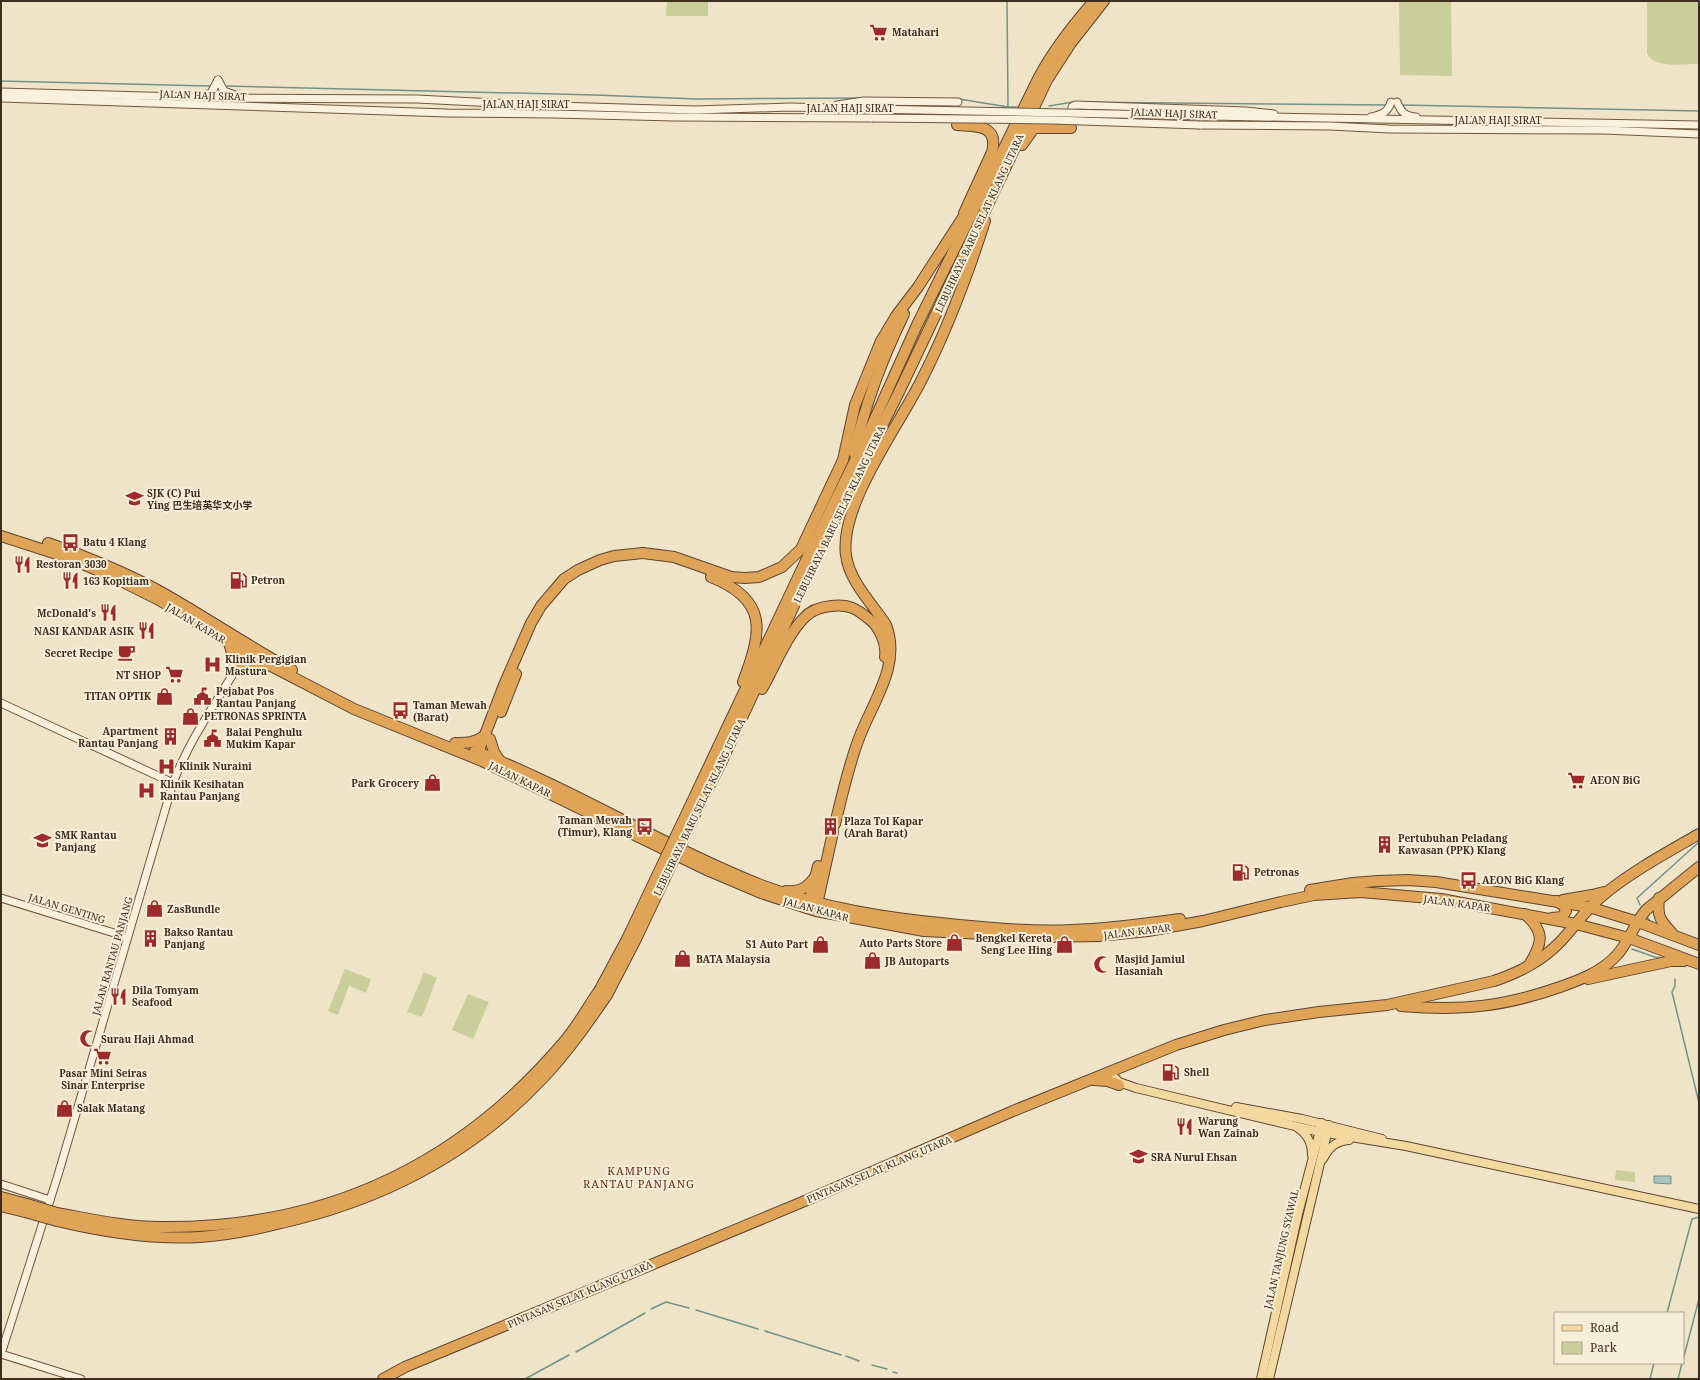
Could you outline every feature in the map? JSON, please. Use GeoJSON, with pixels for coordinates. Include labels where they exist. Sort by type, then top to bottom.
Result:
{"type":"FeatureCollection","features":[{"type":"Feature","properties":{"kind":"highway","name":"LEBUHRAYA BARU SELAT KLANG UTARA"},"geometry":{"type":"LineString","coordinates":[[696,803],[721,763],[817,556],[899,392],[998,175],[1039,77],[1051,55],[1067,32],[1094,1]]}},
{"type":"Feature","properties":{"kind":"highway","name":"LEBUHRAYA BARU SELAT KLANG UTARA"},"geometry":{"type":"LineString","coordinates":[[1,1197],[26,1208],[120,1232],[157,1237],[199,1237],[248,1231],[326,1212],[362,1200],[407,1180],[437,1163],[472,1140],[508,1111],[542,1079],[572,1045],[636,941],[731,718],[868,434],[917,325],[998,175],[1046,80],[1071,43],[1104,1]]}},
{"type":"Feature","properties":{"kind":"highway"},"geometry":{"type":"LineString","coordinates":[[957,125],[981,127],[988,131],[993,137],[994,144],[992,152],[959,224]]}},
{"type":"Feature","properties":{"kind":"highway"},"geometry":{"type":"LineString","coordinates":[[480,756],[507,678],[531,623],[540,606],[564,579],[578,570],[600,560],[614,556],[643,553],[674,557],[731,577],[758,577],[771,573],[782,567],[801,549],[843,460],[855,404],[881,341],[896,316],[913,294],[959,224],[1034,128],[1071,128]]}},
{"type":"Feature","properties":{"kind":"highway"},"geometry":{"type":"LineString","coordinates":[[831,827],[858,740],[888,671],[892,652],[890,634],[886,625],[852,574],[846,555],[845,536],[851,512],[870,472],[922,379],[941,338],[966,275],[998,175]]}},
{"type":"Feature","properties":{"kind":"highway"},"geometry":{"type":"LineString","coordinates":[[850,470],[863,420],[878,372],[889,344],[913,294]]}},
{"type":"Feature","properties":{"kind":"highway","name":"JALAN KAPAR"},"geometry":{"type":"LineString","coordinates":[[1,529],[70,551],[137,580],[197,613],[265,663],[354,709],[480,756],[500,761],[712,864],[813,906],[923,922],[982,928],[1012,930],[1085,929],[1122,927],[1181,919],[1292,893],[1346,884],[1403,880],[1436,882],[1588,907],[1638,922],[1699,945]]}},
{"type":"Feature","properties":{"kind":"highway","name":"JALAN KAPAR"},"geometry":{"type":"LineString","coordinates":[[1,536],[33,545],[66,557],[113,577],[159,600],[229,643],[248,650],[356,703],[455,743],[709,871],[761,893],[924,931],[1045,937],[1116,935],[1148,931],[1203,921],[1314,895],[1380,893],[1441,899],[1576,924],[1629,938],[1699,964]]}},
{"type":"Feature","properties":{"kind":"highway"},"geometry":{"type":"LineString","coordinates":[[455,743],[472,742],[487,737],[544,609],[568,584],[581,576],[601,565],[630,558],[657,558],[687,566],[731,587],[741,594],[751,605],[756,616],[756,641],[731,718]]}},
{"type":"Feature","properties":{"kind":"highway"},"geometry":{"type":"LineString","coordinates":[[721,763],[794,629],[805,617],[822,607],[842,605],[859,610],[875,624],[882,637],[886,653],[881,674],[851,745],[813,906]]}},
{"type":"Feature","properties":{"kind":"highway"},"geometry":{"type":"LineString","coordinates":[[229,643],[236,669],[245,665],[265,663]]}},
{"type":"Feature","properties":{"kind":"highway"},"geometry":{"type":"LineString","coordinates":[[487,737],[500,761]]}},
{"type":"Feature","properties":{"kind":"highway","name":"PINTASAN SELAT KLANG UTARA"},"geometry":{"type":"LineString","coordinates":[[383,1379],[405,1367],[801,1203],[1013,1111],[1176,1045],[1241,1026],[1294,1015],[1387,1005],[1494,981],[1527,968],[1545,956],[1561,941],[1588,907],[1610,890],[1699,834]]}},
{"type":"Feature","properties":{"kind":"highway","name":"PINTASAN SELAT KLANG UTARA"},"geometry":{"type":"LineString","coordinates":[[1387,1005],[1460,1009],[1490,1006],[1576,981],[1606,965],[1616,956],[1646,910],[1699,867]]}},
{"type":"Feature","properties":{"kind":"highway"},"geometry":{"type":"LineString","coordinates":[[774,889],[795,891],[803,889],[819,877]]}},
{"type":"Feature","properties":{"kind":"highway"},"geometry":{"type":"LineString","coordinates":[[819,877],[826,897],[850,911]]}},
{"type":"Feature","properties":{"kind":"highway"},"geometry":{"type":"LineString","coordinates":[[1557,901],[1568,898],[1592,896],[1610,890]]}},
{"type":"Feature","properties":{"kind":"highway"},"geometry":{"type":"LineString","coordinates":[[1659,898],[1658,909],[1660,919],[1675,936]]}},
{"type":"Feature","properties":{"kind":"highway"},"geometry":{"type":"LineString","coordinates":[[1546,918],[1558,918],[1565,914],[1566,911],[1564,906],[1557,901]]}},
{"type":"Feature","properties":{"kind":"highway"},"geometry":{"type":"LineString","coordinates":[[1525,914],[1535,923],[1540,935],[1538,948],[1527,968]]}},
{"type":"Feature","properties":{"kind":"highway"},"geometry":{"type":"LineString","coordinates":[[1652,946],[1648,937],[1650,934],[1660,930]]}},
{"type":"Feature","properties":{"kind":"highway"},"geometry":{"type":"LineString","coordinates":[[1576,981],[1671,961],[1688,960]]}},
{"type":"Feature","properties":{"kind":"highway"},"geometry":{"type":"LineString","coordinates":[[1459,989],[1453,995],[1452,999],[1454,1005],[1460,1009]]}},
{"type":"Feature","properties":{"kind":"highway"},"geometry":{"type":"LineString","coordinates":[[1119,1068],[1119,1076],[1122,1085]]}},
{"type":"Feature","properties":{"kind":"highway"},"geometry":{"type":"LineString","coordinates":[[1092,1080],[1122,1085]]}},
{"type":"Feature","properties":{"kind":"highway","name":"LEBUHRAYA BARU SELAT KLANG UTARA"},"geometry":{"type":"LineString","coordinates":[[1,1206],[26,1208]]}},
{"type":"Feature","properties":{"kind":"main road"},"geometry":{"type":"LineString","coordinates":[[164,96],[206,95],[214,90],[218,80],[224,90],[229,94],[266,98]]}},
{"type":"Feature","properties":{"kind":"main road","name":"JALAN HAJI SIRAT"},"geometry":{"type":"LineString","coordinates":[[1,92],[437,100],[554,106],[695,110],[823,107],[1323,120],[1357,119],[1640,125],[1661,123],[1699,124]]}},
{"type":"Feature","properties":{"kind":"main road","name":"JALAN HAJI SIRAT"},"geometry":{"type":"LineString","coordinates":[[1,98],[447,113],[688,117],[1052,120],[1200,125],[1330,126],[1390,129],[1588,130],[1699,134]]}},
{"type":"Feature","properties":{"kind":"main road"},"geometry":{"type":"LineString","coordinates":[[358,98],[382,102],[385,105],[383,108],[379,109],[359,110]]}},
{"type":"Feature","properties":{"kind":"main road"},"geometry":{"type":"LineString","coordinates":[[437,100],[420,102],[415,105],[416,108],[447,113]]}},
{"type":"Feature","properties":{"kind":"main road"},"geometry":{"type":"LineString","coordinates":[[823,107],[864,101],[958,102]]}},
{"type":"Feature","properties":{"kind":"main road"},"geometry":{"type":"LineString","coordinates":[[1071,128],[1071,109],[1072,106],[1075,105],[1246,111],[1323,120]]}},
{"type":"Feature","properties":{"kind":"main road"},"geometry":{"type":"LineString","coordinates":[[1357,119],[1377,116],[1396,105],[1408,116],[1465,122]]}},
{"type":"Feature","properties":{"kind":"main road","name":"JALAN RANTAU PANJANG"},"geometry":{"type":"LineString","coordinates":[[1,1354],[4,1333],[50,1200],[173,783],[180,765],[194,740],[248,650]]}},
{"type":"Feature","properties":{"kind":"main road"},"geometry":{"type":"LineString","coordinates":[[1,703],[173,783]]}},
{"type":"Feature","properties":{"kind":"main road","name":"JALAN GENTING"},"geometry":{"type":"LineString","coordinates":[[1,898],[127,936]]}},
{"type":"Feature","properties":{"kind":"main road"},"geometry":{"type":"LineString","coordinates":[[1108,1073],[1122,1085],[1323,1133],[1406,1146]]}},
{"type":"Feature","properties":{"kind":"main road"},"geometry":{"type":"LineString","coordinates":[[1184,1100],[1276,1113],[1326,1124],[1406,1146],[1699,1210]]}},
{"type":"Feature","properties":{"kind":"main road","name":"JALAN TANJUNG SYAWAL"},"geometry":{"type":"LineString","coordinates":[[1269,1379],[1315,1166],[1326,1124]]}},
{"type":"Feature","properties":{"kind":"main road"},"geometry":{"type":"LineString","coordinates":[[1293,1125],[1306,1135],[1311,1142],[1315,1166]]}},
{"type":"Feature","properties":{"kind":"main road"},"geometry":{"type":"LineString","coordinates":[[1315,1166],[1332,1146],[1340,1141],[1361,1140]]}},
{"type":"Feature","properties":{"kind":"main road","name":"JALAN TANJUNG SYAWAL"},"geometry":{"type":"LineString","coordinates":[[1261,1379],[1298,1214],[1315,1166]]}},
{"type":"Feature","properties":{"kind":"main road"},"geometry":{"type":"LineString","coordinates":[[1,1184],[50,1200]]}},
{"type":"Feature","properties":{"kind":"main road"},"geometry":{"type":"LineString","coordinates":[[1,1354],[81,1379]]}},
{"type":"Feature","properties":{"kind":"green space"},"geometry":{"type":"Polygon","coordinates":[[[667,1],[708,1],[708,16],[666,16],[667,1]]]}},
{"type":"Feature","properties":{"kind":"green space"},"geometry":{"type":"Polygon","coordinates":[[[1399,1],[1451,1],[1452,76],[1400,75],[1399,1]]]}},
{"type":"Feature","properties":{"kind":"green space"},"geometry":{"type":"Polygon","coordinates":[[[1647,1],[1699,1],[1699,64],[1662,64],[1650,58],[1647,53],[1647,1]]]}},
{"type":"Feature","properties":{"kind":"green space"},"geometry":{"type":"Polygon","coordinates":[[[345,969],[371,979],[366,993],[349,986],[338,1015],[328,1011],[345,969]]]}},
{"type":"Feature","properties":{"kind":"green space"},"geometry":{"type":"Polygon","coordinates":[[[424,972],[437,978],[422,1017],[407,1012],[424,972]]]}},
{"type":"Feature","properties":{"kind":"green space"},"geometry":{"type":"Polygon","coordinates":[[[468,994],[489,1002],[473,1039],[452,1030],[468,994]]]}},
{"type":"Feature","properties":{"kind":"green space"},"geometry":{"type":"Polygon","coordinates":[[[1616,1170],[1635,1172],[1635,1182],[1615,1180],[1616,1170]]]}},
{"type":"Feature","properties":{"kind":"water"},"geometry":{"type":"Polygon","coordinates":[[[1654,1176],[1671,1176],[1671,1184],[1654,1183],[1654,1176]]]}},
{"type":"Feature","properties":{"kind":"waterway"},"geometry":{"type":"LineString","coordinates":[[959,99],[1008,107],[1007,1]]}},
{"type":"Feature","properties":{"kind":"waterway"},"geometry":{"type":"LineString","coordinates":[[1,81],[210,86]]}},
{"type":"Feature","properties":{"kind":"waterway"},"geometry":{"type":"LineString","coordinates":[[227,86],[697,99],[865,98]]}},
{"type":"Feature","properties":{"kind":"waterway"},"geometry":{"type":"LineString","coordinates":[[869,98],[955,99]]}},
{"type":"Feature","properties":{"kind":"waterway"},"geometry":{"type":"LineString","coordinates":[[1049,106],[1073,102],[1387,105]]}},
{"type":"Feature","properties":{"kind":"waterway"},"geometry":{"type":"LineString","coordinates":[[1401,105],[1699,111]]}},
{"type":"Feature","properties":{"kind":"waterway"},"geometry":{"type":"LineString","coordinates":[[1008,107],[1017,107]]}},
{"type":"Feature","properties":{"kind":"waterway"},"geometry":{"type":"LineString","coordinates":[[1640,905],[1637,898],[1699,842]]}},
{"type":"Feature","properties":{"kind":"waterway"},"geometry":{"type":"LineString","coordinates":[[1647,917],[1650,921]]}},
{"type":"Feature","properties":{"kind":"waterway"},"geometry":{"type":"LineString","coordinates":[[1632,949],[1655,957],[1663,958]]}},
{"type":"Feature","properties":{"kind":"waterway"},"geometry":{"type":"LineString","coordinates":[[1675,979],[1675,986],[1672,992],[1699,1103]]}},
{"type":"Feature","properties":{"kind":"waterway"},"geometry":{"type":"LineString","coordinates":[[1667,1312],[1692,1219],[1699,1217]]}},
{"type":"Feature","properties":{"kind":"waterway"},"geometry":{"type":"LineString","coordinates":[[1684,1356],[1699,1299]]}},
{"type":"Feature","properties":{"kind":"waterway"},"geometry":{"type":"LineString","coordinates":[[651,1309],[666,1302],[689,1308]]}},
{"type":"Feature","properties":{"kind":"waterway"},"geometry":{"type":"LineString","coordinates":[[696,1310],[758,1329]]}},
{"type":"Feature","properties":{"kind":"waterway"},"geometry":{"type":"LineString","coordinates":[[576,1352],[645,1313]]}},
{"type":"Feature","properties":{"kind":"waterway"},"geometry":{"type":"LineString","coordinates":[[765,1331],[841,1355]]}},
{"type":"Feature","properties":{"kind":"waterway"},"geometry":{"type":"LineString","coordinates":[[525,1379],[569,1355]]}},
{"type":"Feature","properties":{"kind":"waterway"},"geometry":{"type":"LineString","coordinates":[[846,1356],[859,1361]]}},
{"type":"Feature","properties":{"kind":"waterway"},"geometry":{"type":"LineString","coordinates":[[1650,1379],[1654,1364]]}},
{"type":"Feature","properties":{"kind":"waterway"},"geometry":{"type":"LineString","coordinates":[[1678,1379],[1682,1364]]}},
{"type":"Feature","properties":{"kind":"waterway"},"geometry":{"type":"LineString","coordinates":[[872,1365],[887,1369]]}},
{"type":"Feature","properties":{"kind":"waterway"},"geometry":{"type":"LineString","coordinates":[[893,1372],[897,1373]]}},
{"type":"Feature","properties":{"kind":"tunnel"},"geometry":{"type":"LineString","coordinates":[[827,830],[829,823]]}},
{"type":"Feature","properties":{"kind":"place","name":"Matahari"},"geometry":{"type":"Point","coordinates":[879,32]}},
{"type":"Feature","properties":{"kind":"place","name":"SJK (C) Pui Ying 巴生培英华文小学"},"geometry":{"type":"Point","coordinates":[134,499]}},
{"type":"Feature","properties":{"kind":"place","name":"Batu 4 Klang"},"geometry":{"type":"Point","coordinates":[70,542]}},
{"type":"Feature","properties":{"kind":"place","name":"Restoran 3030"},"geometry":{"type":"Point","coordinates":[23,564]}},
{"type":"Feature","properties":{"kind":"place","name":"Petron"},"geometry":{"type":"Point","coordinates":[238,580]}},
{"type":"Feature","properties":{"kind":"place","name":"163 Kopitiam"},"geometry":{"type":"Point","coordinates":[70,581]}},
{"type":"Feature","properties":{"kind":"place","name":"McDonald's"},"geometry":{"type":"Point","coordinates":[109,613]}},
{"type":"Feature","properties":{"kind":"place","name":"NASI KANDAR ASIK"},"geometry":{"type":"Point","coordinates":[147,631]}},
{"type":"Feature","properties":{"kind":"place","name":"Secret Recipe"},"geometry":{"type":"Point","coordinates":[126,653]}},
{"type":"Feature","properties":{"kind":"place","name":"Klinik Pergigian Mastura"},"geometry":{"type":"Point","coordinates":[212,665]}},
{"type":"Feature","properties":{"kind":"place","name":"NT SHOP"},"geometry":{"type":"Point","coordinates":[174,675]}},
{"type":"Feature","properties":{"kind":"place","name":"TITAN OPTIK"},"geometry":{"type":"Point","coordinates":[164,696]}},
{"type":"Feature","properties":{"kind":"place","name":"Pejabat Pos Rantau Panjang"},"geometry":{"type":"Point","coordinates":[203,697]}},
{"type":"Feature","properties":{"kind":"place","name":"Taman Mewah (Barat)"},"geometry":{"type":"Point","coordinates":[400,711]}},
{"type":"Feature","properties":{"kind":"place","name":"PETRONAS SPRINTA"},"geometry":{"type":"Point","coordinates":[191,716]}},
{"type":"Feature","properties":{"kind":"place","name":"Apartment Rantau Panjang"},"geometry":{"type":"Point","coordinates":[171,737]}},
{"type":"Feature","properties":{"kind":"place","name":"Balai Penghulu Mukim Kapar"},"geometry":{"type":"Point","coordinates":[213,738]}},
{"type":"Feature","properties":{"kind":"place","name":"Klinik Nuraini"},"geometry":{"type":"Point","coordinates":[166,766]}},
{"type":"Feature","properties":{"kind":"place","name":"AEON BiG"},"geometry":{"type":"Point","coordinates":[1577,780]}},
{"type":"Feature","properties":{"kind":"place","name":"Park Grocery"},"geometry":{"type":"Point","coordinates":[432,783]}},
{"type":"Feature","properties":{"kind":"place","name":"Klinik Kesihatan Rantau Panjang"},"geometry":{"type":"Point","coordinates":[147,790]}},
{"type":"Feature","properties":{"kind":"place","name":"Taman Mewah (Timur), Klang"},"geometry":{"type":"Point","coordinates":[645,826]}},
{"type":"Feature","properties":{"kind":"place","name":"Plaza Tol Kapar (Arah Barat)"},"geometry":{"type":"Point","coordinates":[831,827]}},
{"type":"Feature","properties":{"kind":"place","name":"SMK Rantau Panjang"},"geometry":{"type":"Point","coordinates":[42,841]}},
{"type":"Feature","properties":{"kind":"place","name":"Pertubuhan Peladang Kawasan (PPK) Klang"},"geometry":{"type":"Point","coordinates":[1385,844]}},
{"type":"Feature","properties":{"kind":"place","name":"Petronas"},"geometry":{"type":"Point","coordinates":[1241,872]}},
{"type":"Feature","properties":{"kind":"place","name":"AEON BiG Klang"},"geometry":{"type":"Point","coordinates":[1469,880]}},
{"type":"Feature","properties":{"kind":"place","name":"ZasBundle"},"geometry":{"type":"Point","coordinates":[154,909]}},
{"type":"Feature","properties":{"kind":"place","name":"Bakso Rantau Panjang"},"geometry":{"type":"Point","coordinates":[151,938]}},
{"type":"Feature","properties":{"kind":"place","name":"Auto Parts Store"},"geometry":{"type":"Point","coordinates":[955,943]}},
{"type":"Feature","properties":{"kind":"place","name":"S1 Auto Part"},"geometry":{"type":"Point","coordinates":[821,944]}},
{"type":"Feature","properties":{"kind":"place","name":"Bengkel Kereta Seng Lee Hing"},"geometry":{"type":"Point","coordinates":[1065,944]}},
{"type":"Feature","properties":{"kind":"place","name":"BATA Malaysia"},"geometry":{"type":"Point","coordinates":[683,959]}},
{"type":"Feature","properties":{"kind":"place","name":"JB Autoparts"},"geometry":{"type":"Point","coordinates":[872,961]}},
{"type":"Feature","properties":{"kind":"place","name":"Masjid Jamiul Hasaniah"},"geometry":{"type":"Point","coordinates":[1102,965]}},
{"type":"Feature","properties":{"kind":"place","name":"Dila Tomyam Seafood"},"geometry":{"type":"Point","coordinates":[119,996]}},
{"type":"Feature","properties":{"kind":"place","name":"Surau Haji Ahmad"},"geometry":{"type":"Point","coordinates":[88,1039]}},
{"type":"Feature","properties":{"kind":"place","name":"Pasar Mini Seiras Sinar Enterprise"},"geometry":{"type":"Point","coordinates":[103,1056]}},
{"type":"Feature","properties":{"kind":"place","name":"Shell"},"geometry":{"type":"Point","coordinates":[1171,1072]}},
{"type":"Feature","properties":{"kind":"place","name":"Salak Matang"},"geometry":{"type":"Point","coordinates":[64,1108]}},
{"type":"Feature","properties":{"kind":"place","name":"Warung Wan Zainab"},"geometry":{"type":"Point","coordinates":[1185,1127]}},
{"type":"Feature","properties":{"kind":"place","name":"SRA Nurul Ehsan"},"geometry":{"type":"Point","coordinates":[1138,1157]}},
{"type":"Feature","properties":{"kind":"district","name":"KAMPUNG RANTAU PANJANG"},"geometry":{"type":"Point","coordinates":[639,1177]}}]}
